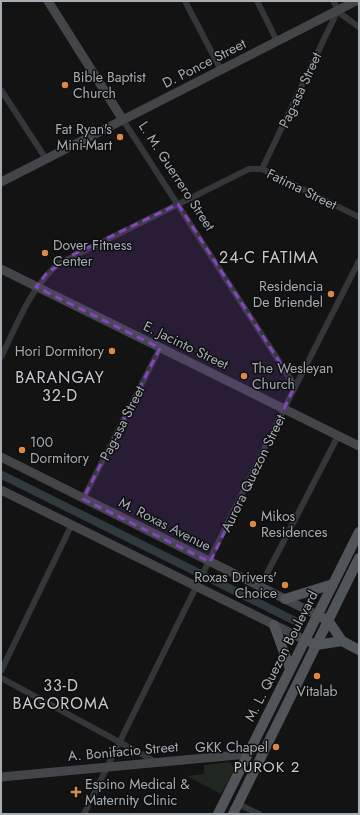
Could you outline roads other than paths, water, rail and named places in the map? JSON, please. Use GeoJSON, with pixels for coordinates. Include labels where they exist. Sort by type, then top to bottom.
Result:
{"type":"FeatureCollection","features":[{"type":"Feature","properties":{"kind":"main road","name":"M. L. Quezon Boulevard"},"geometry":{"type":"LineString","coordinates":[[218,814],[359,532]]}},
{"type":"Feature","properties":{"kind":"main road","name":"M. L. Quezon Boulevard"},"geometry":{"type":"LineString","coordinates":[[233,814],[359,558]]}},
{"type":"Feature","properties":{"kind":"main road"},"geometry":{"type":"LineString","coordinates":[[285,599],[333,584]]}},
{"type":"Feature","properties":{"kind":"main road"},"geometry":{"type":"LineString","coordinates":[[317,615],[328,620],[342,641],[359,650]]}},
{"type":"Feature","properties":{"kind":"main road"},"geometry":{"type":"LineString","coordinates":[[274,625],[290,669]]}},
{"type":"Feature","properties":{"kind":"main road"},"geometry":{"type":"LineString","coordinates":[[305,640],[316,645],[342,641]]}},
{"type":"Feature","properties":{"kind":"street","name":"L. M. Guerrero Street"},"geometry":{"type":"LineString","coordinates":[[48,1],[295,386]]}},
{"type":"Feature","properties":{"kind":"street"},"geometry":{"type":"LineString","coordinates":[[185,1],[221,70]]}},
{"type":"Feature","properties":{"kind":"street"},"geometry":{"type":"LineString","coordinates":[[257,1],[277,41]]}},
{"type":"Feature","properties":{"kind":"street"},"geometry":{"type":"LineString","coordinates":[[333,1],[338,10],[350,22],[359,27]]}},
{"type":"Feature","properties":{"kind":"street","name":"D. Ponce Street"},"geometry":{"type":"LineString","coordinates":[[1,182],[356,1]]}},
{"type":"Feature","properties":{"kind":"street","name":"Pag-asa Street"},"geometry":{"type":"LineString","coordinates":[[262,169],[338,10]]}},
{"type":"Feature","properties":{"kind":"street"},"geometry":{"type":"LineString","coordinates":[[1,90],[46,159]]}},
{"type":"Feature","properties":{"kind":"street","name":"Fatima Street"},"geometry":{"type":"LineString","coordinates":[[1,358],[36,287],[46,274],[72,255],[245,170],[254,168],[262,169],[359,217]]}},
{"type":"Feature","properties":{"kind":"street","name":"Aurora Quezon Street"},"geometry":{"type":"LineString","coordinates":[[84,814],[210,562],[295,386],[359,261]]}},
{"type":"Feature","properties":{"kind":"street","name":"E. Jacinto Street"},"geometry":{"type":"LineString","coordinates":[[1,269],[359,446]]}},
{"type":"Feature","properties":{"kind":"street","name":"Pag-asa Street"},"geometry":{"type":"LineString","coordinates":[[83,499],[160,348]]}},
{"type":"Feature","properties":{"kind":"street"},"geometry":{"type":"LineString","coordinates":[[260,587],[338,436]]}},
{"type":"Feature","properties":{"kind":"street","name":"M. Roxas Avenue"},"geometry":{"type":"LineString","coordinates":[[1,457],[317,615]]}},
{"type":"Feature","properties":{"kind":"street"},"geometry":{"type":"LineString","coordinates":[[1,490],[305,640]]}},
{"type":"Feature","properties":{"kind":"street"},"geometry":{"type":"LineString","coordinates":[[1,671],[72,524]]}},
{"type":"Feature","properties":{"kind":"street"},"geometry":{"type":"LineString","coordinates":[[1,678],[158,762]]}},
{"type":"Feature","properties":{"kind":"street","name":"A. Bonifacio Street"},"geometry":{"type":"LineString","coordinates":[[1,777],[248,754]]}},
{"type":"Feature","properties":{"kind":"street"},"geometry":{"type":"LineString","coordinates":[[238,804],[259,814]]}},
{"type":"Feature","properties":{"kind":"place","name":"Bible Baptist Church"},"geometry":{"type":"Point","coordinates":[65,85]}},
{"type":"Feature","properties":{"kind":"place","name":"Fat Ryan's Mini-Mart"},"geometry":{"type":"Point","coordinates":[120,137]}},
{"type":"Feature","properties":{"kind":"place","name":"Dover Fitness Center"},"geometry":{"type":"Point","coordinates":[45,253]}},
{"type":"Feature","properties":{"kind":"place","name":"Residencia De Briendel"},"geometry":{"type":"Point","coordinates":[331,294]}},
{"type":"Feature","properties":{"kind":"place","name":"Hori Dormitory"},"geometry":{"type":"Point","coordinates":[112,351]}},
{"type":"Feature","properties":{"kind":"place","name":"The Wesleyan Church"},"geometry":{"type":"Point","coordinates":[244,376]}},
{"type":"Feature","properties":{"kind":"place","name":"100 Dormitory"},"geometry":{"type":"Point","coordinates":[22,450]}},
{"type":"Feature","properties":{"kind":"place","name":"Mikos Residences"},"geometry":{"type":"Point","coordinates":[253,524]}},
{"type":"Feature","properties":{"kind":"place","name":"Roxas Drivers' Choice"},"geometry":{"type":"Point","coordinates":[285,585]}},
{"type":"Feature","properties":{"kind":"place","name":"Vitalab"},"geometry":{"type":"Point","coordinates":[317,676]}},
{"type":"Feature","properties":{"kind":"place","name":"GKK Chapel"},"geometry":{"type":"Point","coordinates":[276,747]}},
{"type":"Feature","properties":{"kind":"place","name":"Espino Medical & Maternity Clinic"},"geometry":{"type":"Point","coordinates":[76,792]}},
{"type":"Feature","properties":{"kind":"district","name":"24-C FATIMA"},"geometry":{"type":"Point","coordinates":[269,257]}},
{"type":"Feature","properties":{"kind":"district","name":"BARANGAY 32-D"},"geometry":{"type":"Point","coordinates":[60,386]}},
{"type":"Feature","properties":{"kind":"district","name":"33-D BAGOROMA"},"geometry":{"type":"Point","coordinates":[61,694]}},
{"type":"Feature","properties":{"kind":"district","name":"PUROK 2"},"geometry":{"type":"Point","coordinates":[267,767]}}]}
